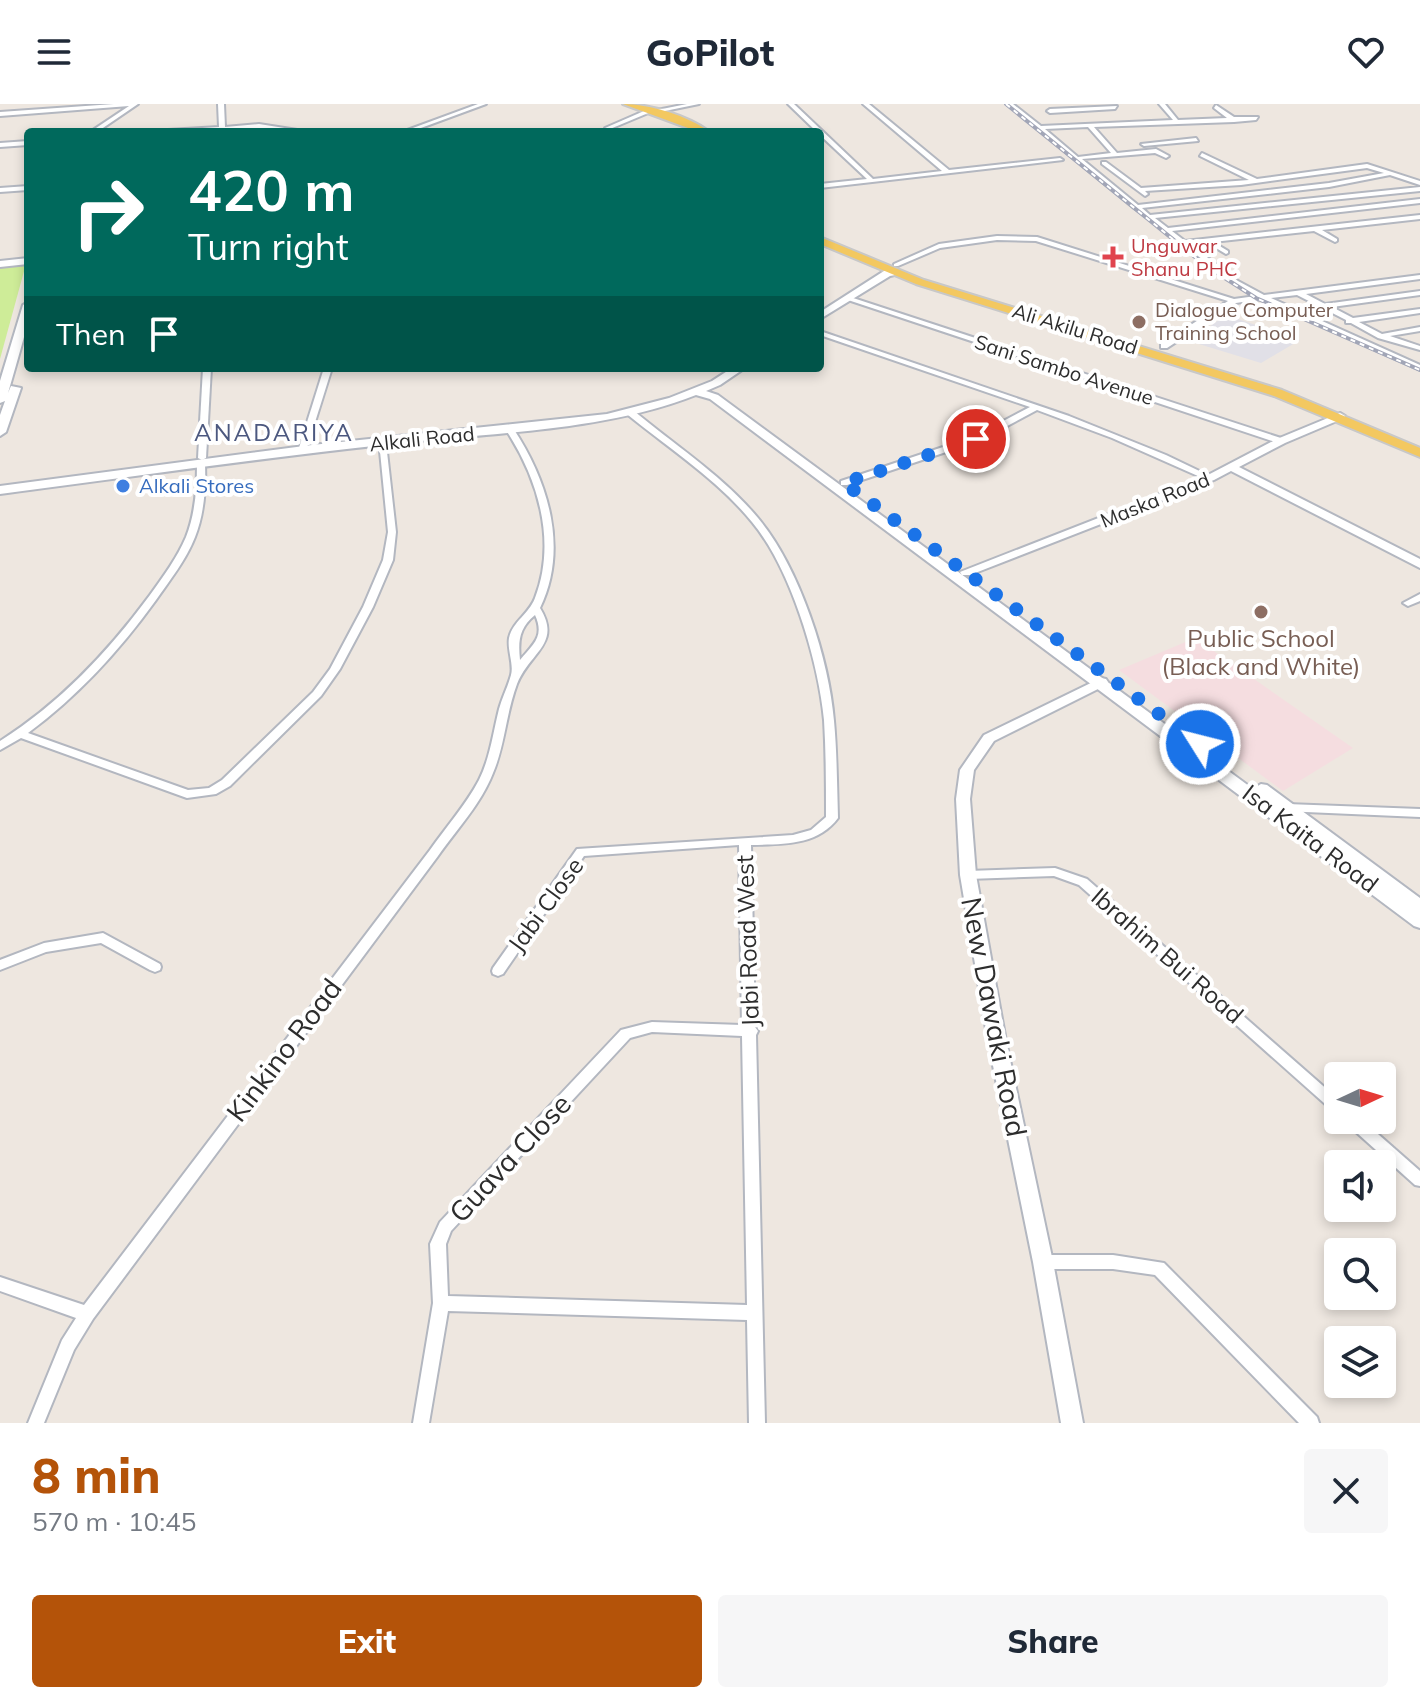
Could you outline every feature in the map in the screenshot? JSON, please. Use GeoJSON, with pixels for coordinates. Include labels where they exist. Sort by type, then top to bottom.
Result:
{"type":"FeatureCollection","features":[{"type":"Feature","properties":{"kind":"main road"},"geometry":{"type":"LineString","coordinates":[[627,104],[662,108],[699,128]]}},
{"type":"Feature","properties":{"kind":"main road"},"geometry":{"type":"LineString","coordinates":[[639,104],[662,108],[705,128]]}},
{"type":"Feature","properties":{"kind":"main road","name":"Ali Akilu Road"},"geometry":{"type":"LineString","coordinates":[[824,240],[882,267],[896,268],[920,282],[1265,388],[1340,416],[1420,453]]}},
{"type":"Feature","properties":{"kind":"main road","name":"Ali Akilu Road"},"geometry":{"type":"LineString","coordinates":[[824,240],[896,268],[1164,346],[1301,390],[1420,441]]}},
{"type":"Feature","properties":{"kind":"main road"},"geometry":{"type":"LineString","coordinates":[[0,262],[24,260]]}},
{"type":"Feature","properties":{"kind":"main road"},"geometry":{"type":"LineString","coordinates":[[824,307],[881,271],[882,267]]}},
{"type":"Feature","properties":{"kind":"main road"},"geometry":{"type":"LineString","coordinates":[[824,313],[896,268]]}},
{"type":"Feature","properties":{"kind":"main road"},"geometry":{"type":"LineString","coordinates":[[0,400],[24,319]]}},
{"type":"Feature","properties":{"kind":"main road"},"geometry":{"type":"LineString","coordinates":[[0,432],[24,355]]}},
{"type":"Feature","properties":{"kind":"main road","name":"Alkali Road"},"geometry":{"type":"LineString","coordinates":[[3,487],[605,413],[692,387],[722,372]]}},
{"type":"Feature","properties":{"kind":"main road","name":"Alkali Road"},"geometry":{"type":"LineString","coordinates":[[303,448],[510,430],[631,413],[696,391],[734,372]]}},
{"type":"Feature","properties":{"kind":"main road","name":"Isa Kaita Road"},"geometry":{"type":"LineString","coordinates":[[716,383],[715,388],[721,394],[784,444],[1101,682],[1287,808],[1420,907]]}},
{"type":"Feature","properties":{"kind":"main road","name":"Isa Kaita Road"},"geometry":{"type":"LineString","coordinates":[[696,391],[714,397],[844,483],[966,572],[1420,921]]}},
{"type":"Feature","properties":{"kind":"street"},"geometry":{"type":"LineString","coordinates":[[0,114],[135,104]]}},
{"type":"Feature","properties":{"kind":"street"},"geometry":{"type":"LineString","coordinates":[[99,128],[135,104]]}},
{"type":"Feature","properties":{"kind":"street"},"geometry":{"type":"LineString","coordinates":[[221,104],[222,128],[286,128]]}},
{"type":"Feature","properties":{"kind":"street"},"geometry":{"type":"LineString","coordinates":[[416,128],[483,104]]}},
{"type":"Feature","properties":{"kind":"street"},"geometry":{"type":"LineString","coordinates":[[608,128],[662,108],[696,104]]}},
{"type":"Feature","properties":{"kind":"street"},"geometry":{"type":"LineString","coordinates":[[791,104],[816,128]]}},
{"type":"Feature","properties":{"kind":"street"},"geometry":{"type":"LineString","coordinates":[[866,104],[947,172]]}},
{"type":"Feature","properties":{"kind":"street"},"geometry":{"type":"LineString","coordinates":[[1010,104],[1149,217],[1262,297],[1420,368]]}},
{"type":"Feature","properties":{"kind":"street"},"geometry":{"type":"LineString","coordinates":[[1162,104],[1178,123]]}},
{"type":"Feature","properties":{"kind":"street"},"geometry":{"type":"LineString","coordinates":[[1050,111],[1112,106],[1133,125]]}},
{"type":"Feature","properties":{"kind":"street"},"geometry":{"type":"LineString","coordinates":[[1216,107],[1234,120]]}},
{"type":"Feature","properties":{"kind":"street"},"geometry":{"type":"LineString","coordinates":[[1022,113],[1031,109]]}},
{"type":"Feature","properties":{"kind":"street"},"geometry":{"type":"LineString","coordinates":[[1040,128],[1256,118]]}},
{"type":"Feature","properties":{"kind":"street"},"geometry":{"type":"LineString","coordinates":[[1090,126],[1115,154]]}},
{"type":"Feature","properties":{"kind":"street"},"geometry":{"type":"LineString","coordinates":[[824,135],[872,181]]}},
{"type":"Feature","properties":{"kind":"street"},"geometry":{"type":"LineString","coordinates":[[1108,147],[1196,140]]}},
{"type":"Feature","properties":{"kind":"street"},"geometry":{"type":"LineString","coordinates":[[0,145],[24,143]]}},
{"type":"Feature","properties":{"kind":"street"},"geometry":{"type":"LineString","coordinates":[[1079,158],[1156,151],[1166,156]]}},
{"type":"Feature","properties":{"kind":"street"},"geometry":{"type":"LineString","coordinates":[[1202,155],[1256,181],[1291,204]]}},
{"type":"Feature","properties":{"kind":"street"},"geometry":{"type":"LineString","coordinates":[[824,186],[1060,160]]}},
{"type":"Feature","properties":{"kind":"street"},"geometry":{"type":"LineString","coordinates":[[1104,163],[1186,228],[1226,252]]}},
{"type":"Feature","properties":{"kind":"street"},"geometry":{"type":"LineString","coordinates":[[1140,190],[1256,181],[1367,166],[1420,183]]}},
{"type":"Feature","properties":{"kind":"street"},"geometry":{"type":"LineString","coordinates":[[1136,207],[1347,182],[1390,173]]}},
{"type":"Feature","properties":{"kind":"street"},"geometry":{"type":"LineString","coordinates":[[0,190],[24,188]]}},
{"type":"Feature","properties":{"kind":"street"},"geometry":{"type":"LineString","coordinates":[[1149,217],[1420,189]]}},
{"type":"Feature","properties":{"kind":"street"},"geometry":{"type":"LineString","coordinates":[[1166,230],[1420,201]]}},
{"type":"Feature","properties":{"kind":"street"},"geometry":{"type":"LineString","coordinates":[[1183,243],[1420,217]]}},
{"type":"Feature","properties":{"kind":"street"},"geometry":{"type":"LineString","coordinates":[[1316,229],[1335,240]]}},
{"type":"Feature","properties":{"kind":"street"},"geometry":{"type":"LineString","coordinates":[[896,268],[939,246],[997,238],[1037,239],[1234,301]]}},
{"type":"Feature","properties":{"kind":"street"},"geometry":{"type":"LineString","coordinates":[[1164,346],[1234,301],[1420,277]]}},
{"type":"Feature","properties":{"kind":"street"},"geometry":{"type":"LineString","coordinates":[[1297,292],[1381,336],[1420,350]]}},
{"type":"Feature","properties":{"kind":"street"},"geometry":{"type":"LineString","coordinates":[[1325,306],[1420,293]]}},
{"type":"Feature","properties":{"kind":"street","name":"Sani Sambo Avenue"},"geometry":{"type":"LineString","coordinates":[[847,298],[1281,441]]}},
{"type":"Feature","properties":{"kind":"street"},"geometry":{"type":"LineString","coordinates":[[1329,327],[1420,311]]}},
{"type":"Feature","properties":{"kind":"street"},"geometry":{"type":"LineString","coordinates":[[1362,342],[1420,329]]}},
{"type":"Feature","properties":{"kind":"street"},"geometry":{"type":"LineString","coordinates":[[824,334],[1148,448],[1210,478]]}},
{"type":"Feature","properties":{"kind":"street"},"geometry":{"type":"LineString","coordinates":[[1400,360],[1420,350]]}},
{"type":"Feature","properties":{"kind":"street"},"geometry":{"type":"LineString","coordinates":[[0,746],[21,734],[74,693],[107,659],[171,573],[186,547],[202,482],[207,372]]}},
{"type":"Feature","properties":{"kind":"street"},"geometry":{"type":"LineString","coordinates":[[303,448],[327,372]]}},
{"type":"Feature","properties":{"kind":"street"},"geometry":{"type":"LineString","coordinates":[[844,483],[976,439],[1034,408]]}},
{"type":"Feature","properties":{"kind":"street","name":"Jabi Road West"},"geometry":{"type":"LineString","coordinates":[[631,413],[732,497],[766,534],[798,602],[812,642],[829,717],[832,818],[825,828],[813,836],[745,841],[757,1423]]}},
{"type":"Feature","properties":{"kind":"street","name":"Maska Road"},"geometry":{"type":"LineString","coordinates":[[966,572],[1210,478],[1281,441],[1340,416]]}},
{"type":"Feature","properties":{"kind":"street","name":"Kinkino Road"},"geometry":{"type":"LineString","coordinates":[[36,1423],[68,1345],[87,1314],[434,853],[485,778],[517,672],[513,636],[536,609],[544,586],[550,537],[541,491],[522,446],[510,430]]}},
{"type":"Feature","properties":{"kind":"street"},"geometry":{"type":"LineString","coordinates":[[21,734],[187,794],[212,791],[226,783],[317,694],[335,669],[368,607],[388,560],[392,532],[382,443]]}},
{"type":"Feature","properties":{"kind":"street"},"geometry":{"type":"LineString","coordinates":[[1232,468],[1420,564]]}},
{"type":"Feature","properties":{"kind":"street"},"geometry":{"type":"LineString","coordinates":[[1408,603],[1420,597]]}},
{"type":"Feature","properties":{"kind":"street","name":"Kinkino Road"},"geometry":{"type":"LineString","coordinates":[[517,672],[539,646],[544,633],[542,618],[536,609]]}},
{"type":"Feature","properties":{"kind":"street","name":"New Dawaki Road"},"geometry":{"type":"LineString","coordinates":[[1072,1423],[1043,1262],[997,1041],[968,875],[963,799],[967,770],[989,738],[1101,682]]}},
{"type":"Feature","properties":{"kind":"street"},"geometry":{"type":"LineString","coordinates":[[1287,808],[1420,813]]}},
{"type":"Feature","properties":{"kind":"street","name":"Jabi Close"},"geometry":{"type":"LineString","coordinates":[[498,971],[581,852],[745,841]]}},
{"type":"Feature","properties":{"kind":"street","name":"Ibrahim Bui Road"},"geometry":{"type":"LineString","coordinates":[[968,875],[1055,872],[1083,882],[1324,1095]]}},
{"type":"Feature","properties":{"kind":"street"},"geometry":{"type":"LineString","coordinates":[[0,965],[44,948],[103,938],[155,967]]}},
{"type":"Feature","properties":{"kind":"street","name":"Guava Close"},"geometry":{"type":"LineString","coordinates":[[421,1423],[441,1303],[438,1244],[445,1227],[626,1034],[652,1027],[751,1031]]}},
{"type":"Feature","properties":{"kind":"street"},"geometry":{"type":"LineString","coordinates":[[1368,1134],[1420,1180]]}},
{"type":"Feature","properties":{"kind":"street"},"geometry":{"type":"LineString","coordinates":[[1043,1262],[1113,1262],[1159,1268],[1311,1423]]}},
{"type":"Feature","properties":{"kind":"street"},"geometry":{"type":"LineString","coordinates":[[0,1284],[87,1314]]}},
{"type":"Feature","properties":{"kind":"street"},"geometry":{"type":"LineString","coordinates":[[441,1303],[755,1313]]}},
{"type":"Feature","properties":{"kind":"shaded area"},"geometry":{"type":"Polygon","coordinates":[[[1226,315],[1300,340],[1261,363],[1189,341],[1226,315]]]}},
{"type":"Feature","properties":{"kind":"shaded area"},"geometry":{"type":"Polygon","coordinates":[[[1195,638],[1353,748],[1283,791],[1119,670],[1195,638]]]}},
{"type":"Feature","properties":{"kind":"green space"},"geometry":{"type":"Polygon","coordinates":[[[24,264],[0,359],[0,267],[24,264]]]}},
{"type":"Feature","properties":{"kind":"railway"},"geometry":{"type":"LineString","coordinates":[[1006,104],[1206,266],[1256,298],[1420,370]]}},
{"type":"Feature","properties":{"kind":"place","name":"Unguwar Shanu PHC"},"geometry":{"type":"Point","coordinates":[1113,257]}},
{"type":"Feature","properties":{"kind":"place","name":"Dialogue Computer Training School"},"geometry":{"type":"Point","coordinates":[1139,322]}},
{"type":"Feature","properties":{"kind":"place","name":"Alkali Stores"},"geometry":{"type":"Point","coordinates":[123,486]}},
{"type":"Feature","properties":{"kind":"place","name":"Public School (Black and White)"},"geometry":{"type":"Point","coordinates":[1261,612]}},
{"type":"Feature","properties":{"kind":"district","name":"ANADARIYA"},"geometry":{"type":"Point","coordinates":[274,433]}},
{"type":"Feature","properties":{"kind":"route"},"geometry":{"type":"LineString","coordinates":[[976,439],[844,483],[1200,744]]}}]}
